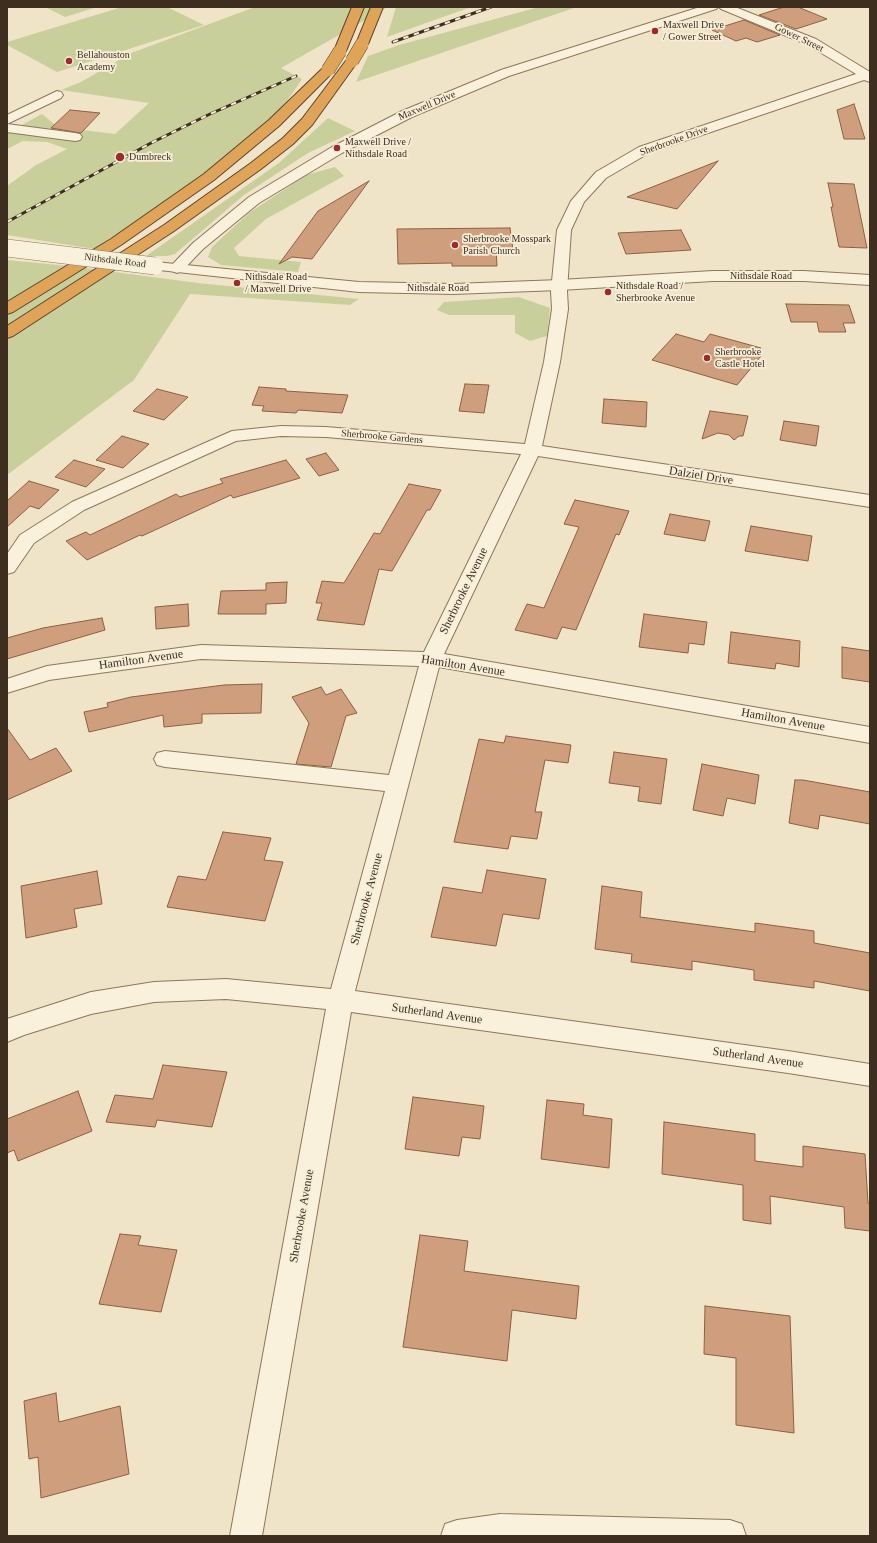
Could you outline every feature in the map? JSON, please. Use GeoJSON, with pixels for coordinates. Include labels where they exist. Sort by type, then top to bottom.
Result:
{"type":"FeatureCollection","features":[{"type":"Feature","properties":{"kind":"highway"},"geometry":{"type":"LineString","coordinates":[[7,309],[116,242],[209,177],[274,123],[328,70],[340,52],[358,7]]}},
{"type":"Feature","properties":{"kind":"highway"},"geometry":{"type":"LineString","coordinates":[[7,333],[169,228],[256,166],[288,141],[307,122],[352,62],[362,44],[377,7]]}},
{"type":"Feature","properties":{"kind":"street","name":"Maxwell Drive"},"geometry":{"type":"LineString","coordinates":[[177,268],[198,246],[254,200],[337,150],[407,114],[505,73],[712,7]]}},
{"type":"Feature","properties":{"kind":"street","name":"Gower Street"},"geometry":{"type":"LineString","coordinates":[[725,7],[812,42],[868,76]]}},
{"type":"Feature","properties":{"kind":"street","name":"Sherbrooke Drive"},"geometry":{"type":"LineString","coordinates":[[560,285],[564,230],[578,201],[601,175],[644,150],[868,76]]}},
{"type":"Feature","properties":{"kind":"street"},"geometry":{"type":"LineString","coordinates":[[7,120],[57,95]]}},
{"type":"Feature","properties":{"kind":"street"},"geometry":{"type":"LineString","coordinates":[[7,128],[75,137]]}},
{"type":"Feature","properties":{"kind":"street","name":"Nithsdale Road"},"geometry":{"type":"LineString","coordinates":[[7,248],[155,266],[359,287],[453,289],[560,285],[713,276],[804,276],[870,280]]}},
{"type":"Feature","properties":{"kind":"street","name":"Sherbrooke Avenue"},"geometry":{"type":"LineString","coordinates":[[246,1536],[340,1000],[431,659],[532,450],[552,362],[560,309],[560,285]]}},
{"type":"Feature","properties":{"kind":"street"},"geometry":{"type":"LineString","coordinates":[[219,421],[232,436]]}},
{"type":"Feature","properties":{"kind":"street","name":"Sherbrooke Gardens"},"geometry":{"type":"LineString","coordinates":[[7,568],[27,539],[78,506],[232,436],[281,431],[326,432],[532,450]]}},
{"type":"Feature","properties":{"kind":"street","name":"Dalziel Drive"},"geometry":{"type":"LineString","coordinates":[[532,450],[870,501]]}},
{"type":"Feature","properties":{"kind":"street","name":"Hamilton Avenue"},"geometry":{"type":"LineString","coordinates":[[7,686],[47,673],[201,652],[431,659],[870,736]]}},
{"type":"Feature","properties":{"kind":"street"},"geometry":{"type":"LineString","coordinates":[[164,759],[398,784]]}},
{"type":"Feature","properties":{"kind":"street","name":"Sutherland Avenue"},"geometry":{"type":"LineString","coordinates":[[7,1031],[16,1026],[91,1003],[154,992],[226,989],[340,1000],[788,1062],[870,1075]]}},
{"type":"Feature","properties":{"kind":"street"},"geometry":{"type":"LineString","coordinates":[[457,1536],[500,1530],[730,1536]]}},
{"type":"Feature","properties":{"kind":"green space"},"geometry":{"type":"Polygon","coordinates":[[[45,7],[97,7],[65,17],[45,7]]]}},
{"type":"Feature","properties":{"kind":"green space"},"geometry":{"type":"Polygon","coordinates":[[[122,7],[167,7],[204,25],[57,72],[7,45],[7,42],[122,7]]]}},
{"type":"Feature","properties":{"kind":"green space"},"geometry":{"type":"Polygon","coordinates":[[[255,7],[388,7],[281,68],[302,79],[283,107],[258,133],[205,176],[94,249],[7,235],[7,186],[36,165],[67,149],[47,142],[23,141],[7,149],[7,133],[42,114],[58,127],[115,134],[149,103],[61,90],[81,82],[131,53],[255,7]]]}},
{"type":"Feature","properties":{"kind":"green space"},"geometry":{"type":"Polygon","coordinates":[[[396,7],[471,7],[387,37],[396,7]]]}},
{"type":"Feature","properties":{"kind":"green space"},"geometry":{"type":"Polygon","coordinates":[[[539,7],[577,7],[356,82],[368,56],[399,45],[539,7]]]}},
{"type":"Feature","properties":{"kind":"green space"},"geometry":{"type":"Polygon","coordinates":[[[328,118],[355,131],[308,153],[244,195],[175,254],[167,256],[146,256],[279,163],[328,118]]]}},
{"type":"Feature","properties":{"kind":"green space"},"geometry":{"type":"Polygon","coordinates":[[[335,167],[344,176],[266,219],[234,248],[239,256],[301,262],[298,272],[221,265],[208,257],[212,247],[249,213],[306,175],[335,167]]]}},
{"type":"Feature","properties":{"kind":"green space"},"geometry":{"type":"Polygon","coordinates":[[[7,260],[69,266],[198,283],[359,299],[350,305],[190,294],[134,380],[7,475],[7,260]]]}},
{"type":"Feature","properties":{"kind":"green space"},"geometry":{"type":"Polygon","coordinates":[[[519,297],[550,308],[547,336],[530,341],[515,333],[515,315],[449,315],[437,310],[444,302],[519,297]]]}},
{"type":"Feature","properties":{"kind":"building"},"geometry":{"type":"Polygon","coordinates":[[[784,7],[798,7],[827,19],[796,29],[759,15],[784,7]]]}},
{"type":"Feature","properties":{"kind":"building"},"geometry":{"type":"Polygon","coordinates":[[[744,20],[780,35],[757,42],[746,38],[736,41],[712,30],[744,20]]]}},
{"type":"Feature","properties":{"kind":"building"},"geometry":{"type":"Polygon","coordinates":[[[854,104],[865,139],[844,139],[837,110],[854,104]]]}},
{"type":"Feature","properties":{"kind":"building"},"geometry":{"type":"Polygon","coordinates":[[[70,110],[100,113],[81,133],[51,128],[70,110]]]}},
{"type":"Feature","properties":{"kind":"building"},"geometry":{"type":"Polygon","coordinates":[[[718,161],[677,209],[627,197],[718,161]]]}},
{"type":"Feature","properties":{"kind":"building"},"geometry":{"type":"Polygon","coordinates":[[[369,181],[312,259],[292,257],[279,264],[318,211],[369,181]]]}},
{"type":"Feature","properties":{"kind":"building"},"geometry":{"type":"Polygon","coordinates":[[[828,183],[854,184],[867,248],[839,247],[828,183]]]}},
{"type":"Feature","properties":{"kind":"building","name":"Sherbrooke Mosspark Parish Church"},"geometry":{"type":"Polygon","coordinates":[[[510,228],[513,250],[496,250],[497,266],[452,266],[452,263],[398,264],[397,229],[510,228]]]}},
{"type":"Feature","properties":{"kind":"building"},"geometry":{"type":"Polygon","coordinates":[[[681,230],[691,250],[626,254],[618,233],[681,230]]]}},
{"type":"Feature","properties":{"kind":"building"},"geometry":{"type":"Polygon","coordinates":[[[786,304],[849,305],[855,323],[843,323],[846,332],[819,332],[817,322],[791,322],[786,304]]]}},
{"type":"Feature","properties":{"kind":"building","name":"Sherbrooke Castle Hotel"},"geometry":{"type":"Polygon","coordinates":[[[676,334],[704,342],[710,334],[761,348],[756,355],[761,356],[737,385],[652,360],[676,334]]]}},
{"type":"Feature","properties":{"kind":"building"},"geometry":{"type":"Polygon","coordinates":[[[465,384],[489,385],[484,413],[459,411],[465,384]]]}},
{"type":"Feature","properties":{"kind":"building"},"geometry":{"type":"Polygon","coordinates":[[[259,387],[286,389],[286,391],[348,395],[342,413],[298,410],[296,413],[262,411],[264,406],[252,405],[259,387]]]}},
{"type":"Feature","properties":{"kind":"building"},"geometry":{"type":"Polygon","coordinates":[[[157,389],[188,397],[164,420],[133,411],[157,389]]]}},
{"type":"Feature","properties":{"kind":"building"},"geometry":{"type":"Polygon","coordinates":[[[604,399],[647,402],[646,427],[602,423],[604,399]]]}},
{"type":"Feature","properties":{"kind":"building"},"geometry":{"type":"Polygon","coordinates":[[[710,411],[748,416],[743,436],[739,436],[734,440],[729,435],[718,433],[702,439],[710,411]]]}},
{"type":"Feature","properties":{"kind":"building"},"geometry":{"type":"Polygon","coordinates":[[[784,421],[819,426],[816,446],[780,440],[784,421]]]}},
{"type":"Feature","properties":{"kind":"building"},"geometry":{"type":"Polygon","coordinates":[[[122,436],[149,444],[123,468],[96,460],[122,436]]]}},
{"type":"Feature","properties":{"kind":"building"},"geometry":{"type":"Polygon","coordinates":[[[326,453],[339,470],[319,476],[306,459],[326,453]]]}},
{"type":"Feature","properties":{"kind":"building"},"geometry":{"type":"Polygon","coordinates":[[[74,460],[105,469],[86,487],[55,477],[74,460]]]}},
{"type":"Feature","properties":{"kind":"building"},"geometry":{"type":"Polygon","coordinates":[[[286,460],[300,478],[233,498],[231,495],[87,560],[66,541],[86,532],[90,535],[176,494],[180,497],[223,483],[220,479],[286,460]]]}},
{"type":"Feature","properties":{"kind":"building"},"geometry":{"type":"Polygon","coordinates":[[[29,481],[59,490],[39,509],[30,506],[7,527],[7,501],[29,481]]]}},
{"type":"Feature","properties":{"kind":"building"},"geometry":{"type":"Polygon","coordinates":[[[409,484],[441,490],[430,510],[427,510],[392,571],[379,569],[364,625],[317,620],[322,603],[316,603],[322,581],[344,583],[374,533],[380,534],[409,484]]]}},
{"type":"Feature","properties":{"kind":"building"},"geometry":{"type":"Polygon","coordinates":[[[575,500],[629,511],[619,535],[616,534],[576,630],[562,627],[557,639],[515,630],[527,604],[544,608],[579,527],[564,524],[575,500]]]}},
{"type":"Feature","properties":{"kind":"building"},"geometry":{"type":"Polygon","coordinates":[[[670,514],[710,521],[705,541],[664,534],[670,514]]]}},
{"type":"Feature","properties":{"kind":"building"},"geometry":{"type":"Polygon","coordinates":[[[751,526],[812,536],[808,561],[745,551],[751,526]]]}},
{"type":"Feature","properties":{"kind":"building"},"geometry":{"type":"Polygon","coordinates":[[[287,582],[286,603],[266,604],[266,614],[218,614],[221,591],[266,590],[266,583],[287,582]]]}},
{"type":"Feature","properties":{"kind":"building"},"geometry":{"type":"Polygon","coordinates":[[[188,604],[189,626],[156,629],[155,607],[188,604]]]}},
{"type":"Feature","properties":{"kind":"building"},"geometry":{"type":"Polygon","coordinates":[[[644,614],[707,622],[704,645],[689,643],[688,653],[639,647],[644,614]]]}},
{"type":"Feature","properties":{"kind":"building"},"geometry":{"type":"Polygon","coordinates":[[[102,618],[105,630],[7,659],[7,638],[43,628],[102,618]]]}},
{"type":"Feature","properties":{"kind":"building"},"geometry":{"type":"Polygon","coordinates":[[[731,632],[800,641],[799,667],[776,663],[775,669],[728,663],[731,632]]]}},
{"type":"Feature","properties":{"kind":"building"},"geometry":{"type":"Polygon","coordinates":[[[842,647],[870,651],[870,682],[842,678],[842,647]]]}},
{"type":"Feature","properties":{"kind":"building"},"geometry":{"type":"Polygon","coordinates":[[[262,684],[261,713],[202,714],[202,723],[164,727],[163,715],[89,732],[84,712],[108,707],[107,703],[131,697],[224,685],[262,684]]]}},
{"type":"Feature","properties":{"kind":"building"},"geometry":{"type":"Polygon","coordinates":[[[321,687],[326,695],[341,689],[357,713],[346,716],[331,767],[296,764],[309,723],[292,697],[321,687]]]}},
{"type":"Feature","properties":{"kind":"building"},"geometry":{"type":"Polygon","coordinates":[[[7,728],[30,760],[56,748],[72,771],[7,800],[7,728]]]}},
{"type":"Feature","properties":{"kind":"building"},"geometry":{"type":"Polygon","coordinates":[[[506,736],[571,745],[568,763],[545,760],[535,812],[542,812],[537,839],[511,836],[508,849],[454,842],[479,739],[504,743],[506,736]]]}},
{"type":"Feature","properties":{"kind":"building"},"geometry":{"type":"Polygon","coordinates":[[[614,752],[667,759],[661,804],[638,801],[640,787],[609,783],[614,752]]]}},
{"type":"Feature","properties":{"kind":"building"},"geometry":{"type":"Polygon","coordinates":[[[702,764],[759,775],[755,804],[727,798],[723,816],[693,810],[702,764]]]}},
{"type":"Feature","properties":{"kind":"building"},"geometry":{"type":"Polygon","coordinates":[[[795,780],[803,780],[870,792],[870,824],[820,815],[818,829],[789,823],[795,780]]]}},
{"type":"Feature","properties":{"kind":"building"},"geometry":{"type":"Polygon","coordinates":[[[223,832],[271,838],[264,860],[283,862],[265,921],[167,907],[178,876],[206,880],[223,832]]]}},
{"type":"Feature","properties":{"kind":"building"},"geometry":{"type":"Polygon","coordinates":[[[487,870],[546,879],[539,919],[503,914],[496,946],[431,937],[443,887],[482,893],[487,870]]]}},
{"type":"Feature","properties":{"kind":"building"},"geometry":{"type":"Polygon","coordinates":[[[97,871],[102,904],[74,909],[77,927],[26,938],[21,886],[97,871]]]}},
{"type":"Feature","properties":{"kind":"building"},"geometry":{"type":"Polygon","coordinates":[[[602,886],[642,892],[640,917],[755,932],[755,923],[814,931],[814,943],[870,953],[870,991],[814,981],[814,988],[754,980],[754,970],[692,961],[692,970],[631,962],[632,954],[595,949],[602,886]]]}},
{"type":"Feature","properties":{"kind":"building"},"geometry":{"type":"Polygon","coordinates":[[[163,1065],[227,1072],[212,1127],[157,1120],[155,1127],[106,1122],[115,1095],[153,1099],[163,1065]]]}},
{"type":"Feature","properties":{"kind":"building"},"geometry":{"type":"Polygon","coordinates":[[[78,1091],[92,1131],[18,1161],[14,1150],[7,1153],[7,1119],[78,1091]]]}},
{"type":"Feature","properties":{"kind":"building"},"geometry":{"type":"Polygon","coordinates":[[[413,1097],[484,1106],[480,1139],[462,1137],[459,1156],[405,1149],[413,1097]]]}},
{"type":"Feature","properties":{"kind":"building"},"geometry":{"type":"Polygon","coordinates":[[[547,1100],[584,1104],[583,1115],[612,1119],[609,1168],[541,1159],[547,1100]]]}},
{"type":"Feature","properties":{"kind":"building"},"geometry":{"type":"Polygon","coordinates":[[[664,1122],[755,1134],[755,1161],[803,1167],[803,1146],[865,1154],[868,1203],[870,1204],[870,1231],[845,1228],[844,1207],[770,1196],[771,1224],[743,1220],[743,1185],[662,1174],[664,1122]]]}},
{"type":"Feature","properties":{"kind":"building"},"geometry":{"type":"Polygon","coordinates":[[[120,1234],[141,1236],[138,1245],[177,1250],[161,1312],[99,1304],[120,1234]]]}},
{"type":"Feature","properties":{"kind":"building"},"geometry":{"type":"Polygon","coordinates":[[[420,1235],[468,1241],[464,1271],[579,1286],[576,1319],[512,1310],[507,1361],[403,1347],[420,1235]]]}},
{"type":"Feature","properties":{"kind":"building"},"geometry":{"type":"Polygon","coordinates":[[[705,1306],[790,1316],[794,1433],[736,1425],[736,1358],[704,1354],[705,1306]]]}},
{"type":"Feature","properties":{"kind":"building"},"geometry":{"type":"Polygon","coordinates":[[[56,1393],[59,1422],[120,1406],[129,1474],[41,1498],[38,1457],[29,1459],[24,1401],[56,1393]]]}},
{"type":"Feature","properties":{"kind":"railway"},"geometry":{"type":"LineString","coordinates":[[393,42],[491,7]]}},
{"type":"Feature","properties":{"kind":"railway"},"geometry":{"type":"LineString","coordinates":[[7,222],[151,143],[210,114],[296,76]]}},
{"type":"Feature","properties":{"kind":"place","name":"Maxwell Drive / Gower Street"},"geometry":{"type":"Point","coordinates":[655,31]}},
{"type":"Feature","properties":{"kind":"place","name":"Bellahouston Academy"},"geometry":{"type":"Point","coordinates":[69,61]}},
{"type":"Feature","properties":{"kind":"place","name":"Maxwell Drive / Nithsdale Road"},"geometry":{"type":"Point","coordinates":[337,148]}},
{"type":"Feature","properties":{"kind":"place","name":"Dumbreck"},"geometry":{"type":"Point","coordinates":[120,157]}},
{"type":"Feature","properties":{"kind":"place","name":"Sherbrooke Mosspark Parish Church"},"geometry":{"type":"Point","coordinates":[455,245]}},
{"type":"Feature","properties":{"kind":"place","name":"Nithsdale Road / Maxwell Drive"},"geometry":{"type":"Point","coordinates":[237,283]}},
{"type":"Feature","properties":{"kind":"place","name":"Nithsdale Road / Sherbrooke Avenue"},"geometry":{"type":"Point","coordinates":[608,292]}},
{"type":"Feature","properties":{"kind":"place","name":"Sherbrooke Castle Hotel"},"geometry":{"type":"Point","coordinates":[707,358]}}]}
